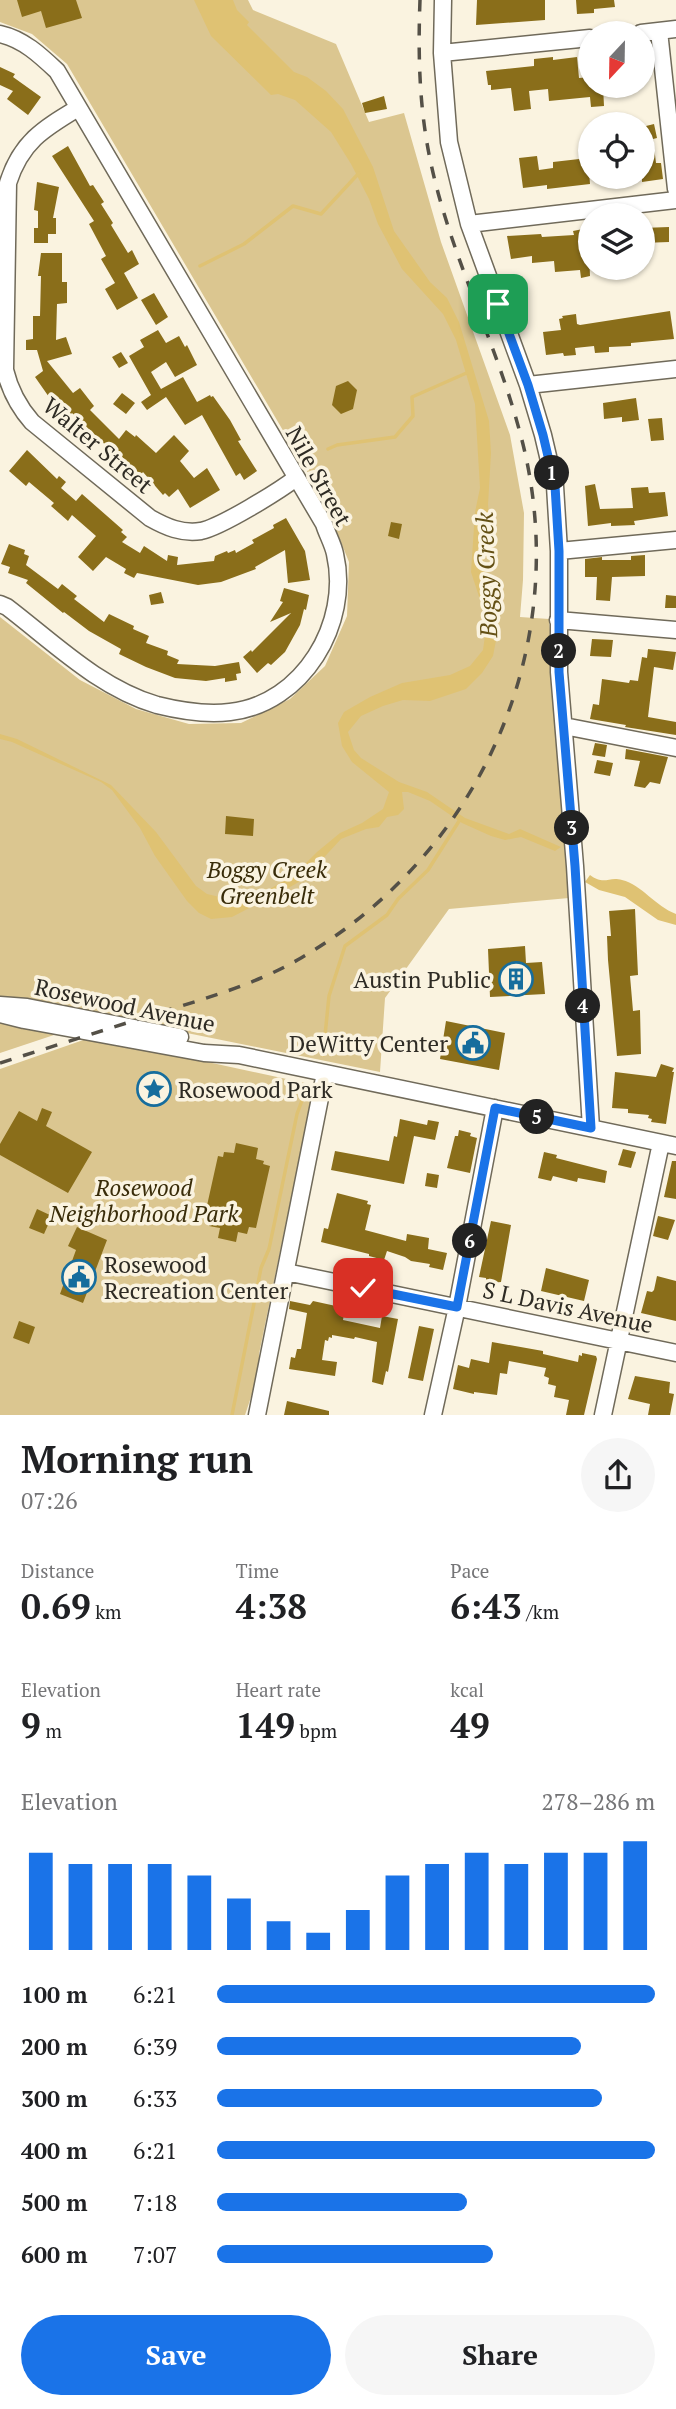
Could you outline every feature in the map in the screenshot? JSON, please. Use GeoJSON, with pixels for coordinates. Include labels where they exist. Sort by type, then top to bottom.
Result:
{"type":"FeatureCollection","features":[{"type":"Feature","properties":{"kind":"street"},"geometry":{"type":"LineString","coordinates":[[443,0],[442,53],[449,142],[469,224],[528,385],[555,486],[559,551],[558,620],[591,1128]]}},
{"type":"Feature","properties":{"kind":"street"},"geometry":{"type":"LineString","coordinates":[[655,32],[676,29]]}},
{"type":"Feature","properties":{"kind":"street"},"geometry":{"type":"LineString","coordinates":[[659,32],[676,189]]}},
{"type":"Feature","properties":{"kind":"street","name":"Nile Street"},"geometry":{"type":"LineString","coordinates":[[0,34],[10,36],[38,52],[57,71],[324,524],[335,554],[338,585],[334,618],[324,643],[309,667],[286,689],[262,703],[232,712],[193,713],[155,704],[119,689],[85,668],[0,604]]}},
{"type":"Feature","properties":{"kind":"street"},"geometry":{"type":"LineString","coordinates":[[442,53],[578,39]]}},
{"type":"Feature","properties":{"kind":"street","name":"Walter Street"},"geometry":{"type":"LineString","coordinates":[[78,108],[41,130],[25,147],[14,164],[8,183],[5,370],[10,390],[32,422],[139,509],[167,527],[203,531],[220,524],[296,478]]}},
{"type":"Feature","properties":{"kind":"street"},"geometry":{"type":"LineString","coordinates":[[469,224],[676,200]]}},
{"type":"Feature","properties":{"kind":"street"},"geometry":{"type":"LineString","coordinates":[[528,385],[676,369]]}},
{"type":"Feature","properties":{"kind":"street"},"geometry":{"type":"LineString","coordinates":[[559,551],[676,540]]}},
{"type":"Feature","properties":{"kind":"street"},"geometry":{"type":"LineString","coordinates":[[558,620],[676,630]]}},
{"type":"Feature","properties":{"kind":"street"},"geometry":{"type":"LineString","coordinates":[[564,726],[676,748]]}},
{"type":"Feature","properties":{"kind":"street","name":"Rosewood Avenue"},"geometry":{"type":"LineString","coordinates":[[0,1005],[27,1007],[205,1042],[239,1055]]}},
{"type":"Feature","properties":{"kind":"street","name":"Rosewood Avenue"},"geometry":{"type":"LineString","coordinates":[[0,1014],[204,1053],[239,1055],[668,1145]]}},
{"type":"Feature","properties":{"kind":"street"},"geometry":{"type":"LineString","coordinates":[[257,1415],[325,1073]]}},
{"type":"Feature","properties":{"kind":"street"},"geometry":{"type":"LineString","coordinates":[[433,1415],[457,1307],[495,1108]]}},
{"type":"Feature","properties":{"kind":"street"},"geometry":{"type":"LineString","coordinates":[[603,1415],[668,1145]]}},
{"type":"Feature","properties":{"kind":"street","name":"S L Davis Avenue"},"geometry":{"type":"LineString","coordinates":[[286,1272],[676,1353]]}},
{"type":"Feature","properties":{"kind":"green space","name":"Boggy Creek Greenbelt"},"geometry":{"type":"Polygon","coordinates":[[[0,0],[248,0],[253,10],[336,44],[369,122],[404,113],[441,242],[510,435],[524,513],[520,617],[549,619],[563,781],[569,898],[449,909],[385,998],[380,1072],[108,1017],[0,1053],[0,617],[80,680],[136,709],[189,724],[241,723],[290,699],[325,666],[347,616],[349,562],[324,500],[67,64],[32,34],[0,22],[0,0]]]}},
{"type":"Feature","properties":{"kind":"green space","name":"Rosewood Neighborhood Park"},"geometry":{"type":"Polygon","coordinates":[[[92,1037],[305,1083],[312,1087],[259,1354],[259,1373],[245,1415],[0,1415],[0,1069],[92,1037]]]}},
{"type":"Feature","properties":{"kind":"shaded area"},"geometry":{"type":"Polygon","coordinates":[[[194,0],[233,0],[237,10],[249,22],[247,25],[294,72],[307,77],[326,91],[343,109],[373,167],[394,231],[430,282],[447,298],[459,322],[489,421],[491,453],[488,505],[491,534],[483,555],[486,583],[496,604],[498,630],[493,656],[482,673],[466,689],[430,701],[403,700],[361,716],[348,732],[354,750],[361,758],[399,782],[427,792],[465,818],[509,834],[520,829],[561,847],[555,851],[521,837],[505,840],[491,836],[462,823],[430,801],[402,792],[404,809],[398,815],[387,817],[379,827],[341,839],[304,879],[232,917],[211,919],[199,913],[187,901],[112,790],[101,782],[0,739],[0,734],[17,739],[111,785],[156,832],[196,886],[207,894],[224,898],[243,897],[268,890],[294,875],[340,833],[383,809],[389,792],[352,762],[342,746],[338,723],[344,712],[402,683],[450,675],[470,666],[483,650],[487,621],[471,572],[475,512],[480,488],[475,404],[456,340],[443,314],[402,269],[351,164],[331,132],[295,100],[278,94],[271,95],[211,36],[194,0]]]}},
{"type":"Feature","properties":{"kind":"shaded area"},"geometry":{"type":"Polygon","coordinates":[[[590,875],[599,880],[617,879],[636,886],[676,914],[676,925],[658,920],[625,897],[599,890],[585,882],[590,875]]]}},
{"type":"Feature","properties":{"kind":"building"},"geometry":{"type":"Polygon","coordinates":[[[17,0],[76,0],[82,18],[46,28],[41,11],[22,17],[17,0]]]}},
{"type":"Feature","properties":{"kind":"building"},"geometry":{"type":"Polygon","coordinates":[[[477,0],[545,0],[545,20],[476,25],[477,0]]]}},
{"type":"Feature","properties":{"kind":"building"},"geometry":{"type":"Polygon","coordinates":[[[576,0],[614,0],[615,7],[577,14],[576,0]]]}},
{"type":"Feature","properties":{"kind":"building"},"geometry":{"type":"Polygon","coordinates":[[[577,57],[580,98],[549,101],[548,89],[529,91],[531,109],[514,111],[511,88],[491,90],[486,71],[534,66],[534,59],[577,57]]]}},
{"type":"Feature","properties":{"kind":"building"},"geometry":{"type":"Polygon","coordinates":[[[0,67],[15,74],[13,77],[41,97],[28,115],[7,99],[13,91],[0,85],[0,67]]]}},
{"type":"Feature","properties":{"kind":"building"},"geometry":{"type":"Polygon","coordinates":[[[384,96],[387,109],[365,113],[362,103],[384,96]]]}},
{"type":"Feature","properties":{"kind":"building"},"geometry":{"type":"Polygon","coordinates":[[[590,98],[604,98],[604,106],[591,107],[590,98]]]}},
{"type":"Feature","properties":{"kind":"building"},"geometry":{"type":"Polygon","coordinates":[[[68,146],[90,186],[93,185],[104,202],[101,204],[113,223],[111,225],[128,253],[132,250],[139,264],[124,273],[138,298],[117,310],[105,289],[115,283],[101,259],[106,256],[89,224],[94,221],[52,156],[68,146]]]}},
{"type":"Feature","properties":{"kind":"building"},"geometry":{"type":"Polygon","coordinates":[[[655,155],[656,163],[661,163],[663,179],[655,180],[655,155]]]}},
{"type":"Feature","properties":{"kind":"building"},"geometry":{"type":"Polygon","coordinates":[[[537,156],[539,170],[553,168],[553,162],[578,159],[578,185],[547,189],[547,185],[523,188],[519,158],[537,156]]]}},
{"type":"Feature","properties":{"kind":"building"},"geometry":{"type":"Polygon","coordinates":[[[37,182],[59,187],[53,218],[56,218],[56,234],[48,234],[48,243],[34,243],[34,228],[38,228],[38,211],[34,210],[37,182]]]}},
{"type":"Feature","properties":{"kind":"building"},"geometry":{"type":"Polygon","coordinates":[[[669,227],[669,242],[655,243],[655,228],[669,227]]]}},
{"type":"Feature","properties":{"kind":"building"},"geometry":{"type":"Polygon","coordinates":[[[578,230],[578,270],[555,272],[554,261],[532,263],[532,256],[511,259],[507,236],[574,235],[573,231],[578,230]]]}},
{"type":"Feature","properties":{"kind":"building"},"geometry":{"type":"Polygon","coordinates":[[[41,253],[62,253],[62,282],[67,282],[67,303],[57,304],[56,340],[66,337],[72,354],[47,361],[73,393],[80,388],[94,406],[90,410],[119,439],[126,430],[135,437],[136,435],[156,453],[174,435],[189,451],[180,461],[194,478],[207,468],[220,490],[190,508],[178,489],[169,497],[165,493],[163,495],[143,472],[139,477],[72,413],[59,424],[49,415],[56,407],[35,377],[43,371],[37,350],[26,350],[26,340],[33,339],[33,316],[40,316],[41,276],[38,276],[41,253]]]}},
{"type":"Feature","properties":{"kind":"building"},"geometry":{"type":"Polygon","coordinates":[[[154,293],[168,317],[156,325],[141,300],[154,293]]]}},
{"type":"Feature","properties":{"kind":"building"},"geometry":{"type":"Polygon","coordinates":[[[670,311],[674,339],[609,347],[609,352],[595,353],[594,346],[575,348],[576,355],[546,355],[543,332],[561,330],[559,319],[563,318],[562,316],[576,314],[577,324],[580,325],[670,311]]]}},
{"type":"Feature","properties":{"kind":"building"},"geometry":{"type":"Polygon","coordinates":[[[158,330],[166,343],[179,336],[197,365],[175,377],[166,362],[151,372],[161,389],[183,377],[197,402],[213,396],[230,420],[241,440],[238,441],[257,471],[244,480],[240,473],[236,476],[202,415],[185,425],[166,397],[147,410],[141,402],[151,395],[129,356],[144,347],[140,340],[158,330]]]}},
{"type":"Feature","properties":{"kind":"building"},"geometry":{"type":"Polygon","coordinates":[[[121,352],[128,363],[119,368],[112,357],[121,352]]]}},
{"type":"Feature","properties":{"kind":"building"},"geometry":{"type":"Polygon","coordinates":[[[348,381],[357,390],[353,409],[341,414],[332,405],[336,386],[348,381]]]}},
{"type":"Feature","properties":{"kind":"building"},"geometry":{"type":"Polygon","coordinates":[[[122,393],[135,403],[126,414],[113,404],[122,393]]]}},
{"type":"Feature","properties":{"kind":"building"},"geometry":{"type":"Polygon","coordinates":[[[636,398],[639,420],[622,422],[622,417],[604,419],[603,403],[636,398]]]}},
{"type":"Feature","properties":{"kind":"building"},"geometry":{"type":"Polygon","coordinates":[[[662,418],[664,440],[651,441],[648,419],[662,418]]]}},
{"type":"Feature","properties":{"kind":"building"},"geometry":{"type":"Polygon","coordinates":[[[27,450],[57,479],[59,476],[66,482],[61,488],[76,501],[82,494],[123,530],[121,532],[127,537],[122,542],[140,553],[144,546],[167,561],[168,555],[178,557],[177,565],[214,561],[215,556],[227,551],[228,553],[235,550],[236,553],[254,543],[252,540],[286,518],[305,551],[310,580],[288,583],[285,550],[255,567],[256,569],[221,582],[198,585],[137,573],[134,578],[124,573],[126,569],[106,557],[93,571],[78,557],[96,536],[72,515],[68,521],[51,506],[54,503],[29,482],[26,486],[9,471],[27,450]]]}},
{"type":"Feature","properties":{"kind":"building"},"geometry":{"type":"Polygon","coordinates":[[[595,484],[600,509],[633,508],[631,488],[648,487],[649,493],[665,492],[668,516],[634,521],[635,525],[611,526],[611,523],[588,526],[585,486],[595,484]]]}},
{"type":"Feature","properties":{"kind":"building"},"geometry":{"type":"Polygon","coordinates":[[[391,522],[402,524],[399,539],[388,536],[391,522]]]}},
{"type":"Feature","properties":{"kind":"building"},"geometry":{"type":"Polygon","coordinates":[[[9,544],[25,550],[24,554],[29,556],[26,565],[58,589],[62,584],[77,596],[74,599],[104,622],[109,614],[134,626],[133,629],[149,636],[146,643],[168,651],[167,655],[179,660],[177,664],[215,666],[239,662],[241,673],[236,674],[237,680],[225,682],[225,678],[206,681],[175,678],[119,654],[121,649],[63,613],[26,583],[28,580],[8,573],[10,567],[1,564],[9,544]]]}},
{"type":"Feature","properties":{"kind":"building"},"geometry":{"type":"Polygon","coordinates":[[[645,555],[645,576],[612,577],[610,601],[596,600],[597,577],[585,577],[585,559],[602,557],[602,560],[631,560],[631,556],[645,555]]]}},
{"type":"Feature","properties":{"kind":"building"},"geometry":{"type":"Polygon","coordinates":[[[284,588],[309,595],[306,610],[304,609],[300,625],[285,652],[257,673],[243,657],[251,650],[252,652],[291,613],[270,622],[283,602],[280,601],[284,588]]]}},
{"type":"Feature","properties":{"kind":"building"},"geometry":{"type":"Polygon","coordinates":[[[161,592],[164,603],[151,605],[149,595],[161,592]]]}},
{"type":"Feature","properties":{"kind":"building"},"geometry":{"type":"Polygon","coordinates":[[[666,595],[676,596],[676,608],[665,608],[666,595]]]}},
{"type":"Feature","properties":{"kind":"building"},"geometry":{"type":"Polygon","coordinates":[[[592,639],[613,640],[611,657],[590,656],[592,639]]]}},
{"type":"Feature","properties":{"kind":"building"},"geometry":{"type":"Polygon","coordinates":[[[648,649],[676,652],[673,670],[654,667],[648,717],[676,722],[676,735],[590,719],[593,704],[599,705],[602,679],[629,683],[630,680],[638,681],[642,657],[647,658],[648,649]]]}},
{"type":"Feature","properties":{"kind":"building"},"geometry":{"type":"Polygon","coordinates":[[[595,743],[607,745],[605,757],[592,755],[595,743]]]}},
{"type":"Feature","properties":{"kind":"building"},"geometry":{"type":"Polygon","coordinates":[[[626,749],[668,757],[660,784],[650,782],[645,788],[634,786],[640,761],[625,759],[626,749]]]}},
{"type":"Feature","properties":{"kind":"building"},"geometry":{"type":"Polygon","coordinates":[[[597,760],[613,763],[610,776],[594,773],[597,760]]]}},
{"type":"Feature","properties":{"kind":"building"},"geometry":{"type":"Polygon","coordinates":[[[226,816],[254,819],[253,836],[225,834],[226,816]]]}},
{"type":"Feature","properties":{"kind":"building"},"geometry":{"type":"Polygon","coordinates":[[[635,909],[638,975],[630,976],[633,1011],[640,1010],[641,1054],[617,1056],[608,960],[607,936],[611,936],[609,911],[635,909]]]}},
{"type":"Feature","properties":{"kind":"building","name":"Austin Public"},"geometry":{"type":"Polygon","coordinates":[[[525,946],[526,963],[542,962],[545,994],[490,997],[488,949],[525,946]]]}},
{"type":"Feature","properties":{"kind":"building","name":"DeWitty Center"},"geometry":{"type":"Polygon","coordinates":[[[446,1021],[505,1033],[499,1070],[440,1059],[446,1021]]]}},
{"type":"Feature","properties":{"kind":"building"},"geometry":{"type":"Polygon","coordinates":[[[661,1064],[674,1068],[666,1124],[651,1122],[649,1115],[612,1108],[615,1072],[656,1077],[661,1064]]]}},
{"type":"Feature","properties":{"kind":"building"},"geometry":{"type":"Polygon","coordinates":[[[42,1108],[52,1112],[46,1126],[92,1152],[68,1193],[0,1155],[0,1144],[19,1111],[37,1121],[42,1108]]]}},
{"type":"Feature","properties":{"kind":"building"},"geometry":{"type":"Polygon","coordinates":[[[400,1119],[427,1125],[428,1120],[439,1122],[435,1140],[414,1136],[404,1184],[331,1170],[335,1151],[389,1161],[400,1119]]]}},
{"type":"Feature","properties":{"kind":"building"},"geometry":{"type":"Polygon","coordinates":[[[459,1130],[471,1133],[470,1136],[477,1138],[470,1173],[447,1168],[459,1130]]]}},
{"type":"Feature","properties":{"kind":"building"},"geometry":{"type":"Polygon","coordinates":[[[236,1143],[258,1148],[256,1159],[270,1166],[256,1228],[249,1227],[247,1234],[238,1232],[236,1242],[218,1238],[220,1228],[209,1226],[210,1221],[204,1219],[218,1156],[223,1157],[224,1152],[234,1153],[236,1143]]]}},
{"type":"Feature","properties":{"kind":"building"},"geometry":{"type":"Polygon","coordinates":[[[623,1149],[636,1152],[631,1168],[618,1165],[623,1149]]]}},
{"type":"Feature","properties":{"kind":"building"},"geometry":{"type":"Polygon","coordinates":[[[544,1152],[557,1155],[556,1158],[607,1171],[605,1183],[578,1178],[577,1182],[553,1176],[551,1181],[538,1178],[544,1152]]]}},
{"type":"Feature","properties":{"kind":"building"},"geometry":{"type":"Polygon","coordinates":[[[672,1161],[676,1161],[676,1199],[664,1197],[672,1161]]]}},
{"type":"Feature","properties":{"kind":"building"},"geometry":{"type":"Polygon","coordinates":[[[427,1173],[439,1175],[437,1188],[425,1186],[427,1173]]]}},
{"type":"Feature","properties":{"kind":"building"},"geometry":{"type":"Polygon","coordinates":[[[337,1193],[368,1201],[367,1204],[371,1205],[365,1230],[406,1241],[407,1234],[429,1238],[428,1249],[447,1253],[443,1270],[387,1251],[384,1260],[321,1242],[324,1228],[328,1229],[337,1193]]]}},
{"type":"Feature","properties":{"kind":"building"},"geometry":{"type":"Polygon","coordinates":[[[37,1209],[52,1216],[44,1234],[29,1228],[37,1209]]]}},
{"type":"Feature","properties":{"kind":"building"},"geometry":{"type":"Polygon","coordinates":[[[658,1216],[675,1220],[668,1240],[653,1236],[658,1216]]]}},
{"type":"Feature","properties":{"kind":"building"},"geometry":{"type":"Polygon","coordinates":[[[491,1221],[511,1225],[501,1282],[490,1283],[486,1278],[479,1277],[491,1221]]]}},
{"type":"Feature","properties":{"kind":"building","name":"Rosewood Recreation Center"},"geometry":{"type":"Polygon","coordinates":[[[77,1227],[107,1240],[83,1303],[60,1294],[76,1250],[68,1246],[77,1227]]]}},
{"type":"Feature","properties":{"kind":"building"},"geometry":{"type":"Polygon","coordinates":[[[546,1268],[589,1280],[584,1301],[541,1291],[546,1268]]]}},
{"type":"Feature","properties":{"kind":"building"},"geometry":{"type":"Polygon","coordinates":[[[657,1276],[676,1281],[676,1321],[641,1313],[647,1291],[654,1290],[657,1276]]]}},
{"type":"Feature","properties":{"kind":"building"},"geometry":{"type":"Polygon","coordinates":[[[290,1301],[310,1305],[313,1301],[345,1308],[343,1320],[380,1328],[382,1316],[398,1319],[383,1385],[372,1382],[377,1342],[355,1337],[332,1335],[328,1341],[325,1340],[322,1360],[337,1362],[335,1376],[289,1369],[291,1357],[295,1358],[297,1349],[301,1349],[307,1313],[289,1309],[290,1301]]]}},
{"type":"Feature","properties":{"kind":"building"},"geometry":{"type":"Polygon","coordinates":[[[19,1321],[35,1327],[29,1344],[13,1338],[19,1321]]]}},
{"type":"Feature","properties":{"kind":"building"},"geometry":{"type":"Polygon","coordinates":[[[419,1326],[434,1329],[423,1381],[408,1378],[419,1326]]]}},
{"type":"Feature","properties":{"kind":"building"},"geometry":{"type":"Polygon","coordinates":[[[492,1342],[543,1351],[543,1354],[578,1362],[582,1353],[596,1356],[584,1415],[566,1415],[569,1400],[554,1397],[556,1386],[548,1384],[549,1378],[544,1376],[546,1368],[509,1361],[507,1374],[500,1373],[497,1395],[474,1394],[453,1389],[458,1365],[469,1368],[471,1359],[489,1363],[492,1342]]]}},
{"type":"Feature","properties":{"kind":"building"},"geometry":{"type":"Polygon","coordinates":[[[635,1376],[670,1382],[669,1393],[674,1394],[670,1415],[648,1415],[650,1404],[628,1399],[635,1376]]]}},
{"type":"Feature","properties":{"kind":"building"},"geometry":{"type":"Polygon","coordinates":[[[287,1401],[329,1411],[329,1415],[284,1415],[287,1401]]]}},
{"type":"Feature","properties":{"kind":"waterway"},"geometry":{"type":"LineString","coordinates":[[200,266],[244,244],[293,206],[321,214],[359,173]]}},
{"type":"Feature","properties":{"kind":"waterway"},"geometry":{"type":"LineString","coordinates":[[328,449],[337,445],[395,437],[413,416],[412,397],[471,371]]}},
{"type":"Feature","properties":{"kind":"waterway"},"geometry":{"type":"LineString","coordinates":[[309,462],[315,458]]}},
{"type":"Feature","properties":{"kind":"waterway"},"geometry":{"type":"LineString","coordinates":[[323,1055],[329,996],[345,946],[387,915],[398,899],[428,870],[461,818]]}},
{"type":"Feature","properties":{"kind":"waterway"},"geometry":{"type":"LineString","coordinates":[[232,1415],[261,1268],[269,1249],[297,1114],[307,1087]]}},
{"type":"Feature","properties":{"kind":"railway"},"geometry":{"type":"LineString","coordinates":[[0,1063],[228,991],[301,958],[366,913],[421,859],[467,798],[501,731],[524,659],[535,584],[534,507],[519,429],[509,395],[448,227],[430,159],[420,80],[420,0]]}},
{"type":"Feature","properties":{"kind":"place","name":"Austin Public"},"geometry":{"type":"Point","coordinates":[516,979]}},
{"type":"Feature","properties":{"kind":"place","name":"DeWitty Center"},"geometry":{"type":"Point","coordinates":[473,1043]}},
{"type":"Feature","properties":{"kind":"place","name":"Rosewood Park"},"geometry":{"type":"Point","coordinates":[154,1089]}},
{"type":"Feature","properties":{"kind":"place","name":"Rosewood Recreation Center"},"geometry":{"type":"Point","coordinates":[79,1277]}},
{"type":"Feature","properties":{"kind":"route"},"geometry":{"type":"LineString","coordinates":[[363,1288],[457,1307],[495,1108],[591,1128],[575,866],[559,672],[559,551],[555,486],[528,385],[498,304]]}},
{"type":"Feature","properties":{"kind":"water label","name":"Boggy Creek"},"geometry":{"type":"Point","coordinates":[486,575]}}]}
